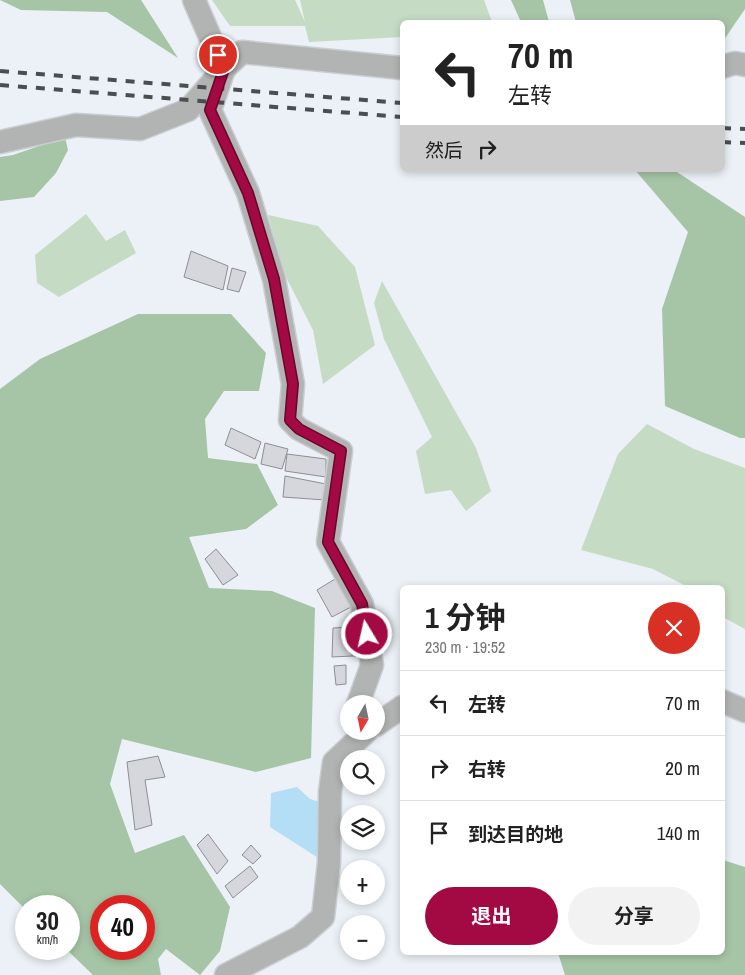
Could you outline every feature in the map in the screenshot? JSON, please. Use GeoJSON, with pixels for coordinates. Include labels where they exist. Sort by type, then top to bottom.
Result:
{"type":"FeatureCollection","features":[{"type":"Feature","properties":{"kind":"street"},"geometry":{"type":"LineString","coordinates":[[194,0],[224,69],[210,110],[248,193],[274,279],[293,384],[290,420],[299,429],[341,451],[328,542],[362,604],[372,665],[361,695]]}},
{"type":"Feature","properties":{"kind":"street"},"geometry":{"type":"LineString","coordinates":[[0,142],[76,125],[140,129],[188,110],[224,69],[242,52],[400,68]]}},
{"type":"Feature","properties":{"kind":"street"},"geometry":{"type":"LineString","coordinates":[[725,66],[735,63],[745,65]]}},
{"type":"Feature","properties":{"kind":"street"},"geometry":{"type":"LineString","coordinates":[[725,702],[745,711]]}},
{"type":"Feature","properties":{"kind":"street"},"geometry":{"type":"LineString","coordinates":[[385,718],[400,709]]}},
{"type":"Feature","properties":{"kind":"street"},"geometry":{"type":"LineString","coordinates":[[226,975],[300,937],[323,917],[329,862],[330,792],[334,762],[344,740]]}},
{"type":"Feature","properties":{"kind":"street"},"geometry":{"type":"LineString","coordinates":[[334,762],[357,740]]}},
{"type":"Feature","properties":{"kind":"green space"},"geometry":{"type":"Polygon","coordinates":[[[0,0],[141,0],[178,58],[107,12],[21,10],[0,0]]]}},
{"type":"Feature","properties":{"kind":"green space"},"geometry":{"type":"Polygon","coordinates":[[[212,0],[295,0],[305,22],[300,0],[484,0],[491,20],[400,20],[400,37],[309,42],[305,26],[230,26],[212,0]]]}},
{"type":"Feature","properties":{"kind":"green space"},"geometry":{"type":"Polygon","coordinates":[[[511,0],[543,0],[548,20],[520,20],[511,0]]]}},
{"type":"Feature","properties":{"kind":"green space"},"geometry":{"type":"Polygon","coordinates":[[[570,0],[745,0],[745,9],[725,38],[725,20],[575,20],[570,0]]]}},
{"type":"Feature","properties":{"kind":"green space"},"geometry":{"type":"Polygon","coordinates":[[[65,137],[68,150],[56,173],[34,197],[0,201],[0,157],[13,155],[65,137]]]}},
{"type":"Feature","properties":{"kind":"green space"},"geometry":{"type":"Polygon","coordinates":[[[637,172],[677,172],[745,217],[745,438],[740,438],[665,406],[662,309],[688,232],[637,172]]]}},
{"type":"Feature","properties":{"kind":"green space"},"geometry":{"type":"Polygon","coordinates":[[[86,214],[106,241],[125,230],[136,253],[59,297],[37,283],[35,255],[86,214]]]}},
{"type":"Feature","properties":{"kind":"green space"},"geometry":{"type":"Polygon","coordinates":[[[268,215],[318,226],[355,267],[375,345],[323,384],[313,330],[285,275],[268,215]]]}},
{"type":"Feature","properties":{"kind":"green space"},"geometry":{"type":"Polygon","coordinates":[[[382,281],[476,448],[491,491],[466,511],[451,490],[425,494],[416,451],[432,437],[384,339],[374,303],[382,281]]]}},
{"type":"Feature","properties":{"kind":"green space"},"geometry":{"type":"Polygon","coordinates":[[[138,314],[231,314],[266,353],[259,391],[224,391],[205,419],[208,458],[257,464],[278,505],[246,529],[189,537],[209,588],[272,591],[315,608],[311,758],[256,772],[122,739],[110,784],[135,853],[184,835],[230,907],[220,951],[200,975],[166,949],[158,959],[161,975],[93,975],[77,960],[80,960],[80,895],[15,895],[15,899],[0,884],[0,389],[40,359],[138,314]]]}},
{"type":"Feature","properties":{"kind":"green space"},"geometry":{"type":"Polygon","coordinates":[[[647,424],[694,449],[745,468],[745,629],[725,618],[725,585],[684,585],[653,569],[581,550],[618,454],[647,424]]]}},
{"type":"Feature","properties":{"kind":"green space"},"geometry":{"type":"Polygon","coordinates":[[[725,861],[745,867],[745,975],[565,975],[559,955],[725,955],[725,861]]]}},
{"type":"Feature","properties":{"kind":"water"},"geometry":{"type":"Polygon","coordinates":[[[297,787],[310,799],[320,802],[320,859],[270,827],[271,793],[297,787]]]}},
{"type":"Feature","properties":{"kind":"building"},"geometry":{"type":"Polygon","coordinates":[[[191,251],[228,266],[223,290],[184,277],[191,251]]]}},
{"type":"Feature","properties":{"kind":"building"},"geometry":{"type":"Polygon","coordinates":[[[232,268],[246,272],[239,292],[227,289],[232,268]]]}},
{"type":"Feature","properties":{"kind":"building"},"geometry":{"type":"Polygon","coordinates":[[[231,428],[261,442],[255,459],[225,445],[231,428]]]}},
{"type":"Feature","properties":{"kind":"building"},"geometry":{"type":"Polygon","coordinates":[[[265,443],[288,449],[282,469],[261,464],[265,443]]]}},
{"type":"Feature","properties":{"kind":"building"},"geometry":{"type":"Polygon","coordinates":[[[287,454],[326,459],[326,477],[285,471],[287,454]]]}},
{"type":"Feature","properties":{"kind":"building"},"geometry":{"type":"Polygon","coordinates":[[[285,476],[326,484],[325,500],[283,497],[285,476]]]}},
{"type":"Feature","properties":{"kind":"building"},"geometry":{"type":"Polygon","coordinates":[[[216,549],[238,575],[223,585],[205,559],[216,549]]]}},
{"type":"Feature","properties":{"kind":"building"},"geometry":{"type":"Polygon","coordinates":[[[335,579],[351,607],[332,617],[317,590],[335,579]]]}},
{"type":"Feature","properties":{"kind":"building"},"geometry":{"type":"Polygon","coordinates":[[[360,625],[364,657],[352,656],[350,627],[360,625]]]}},
{"type":"Feature","properties":{"kind":"building"},"geometry":{"type":"Polygon","coordinates":[[[350,627],[352,656],[332,657],[333,628],[350,627]]]}},
{"type":"Feature","properties":{"kind":"building"},"geometry":{"type":"Polygon","coordinates":[[[346,665],[346,684],[336,685],[334,666],[346,665]]]}},
{"type":"Feature","properties":{"kind":"building"},"geometry":{"type":"Polygon","coordinates":[[[158,756],[165,777],[145,780],[152,825],[135,830],[127,762],[158,756]]]}},
{"type":"Feature","properties":{"kind":"building"},"geometry":{"type":"Polygon","coordinates":[[[208,834],[228,861],[217,874],[197,845],[208,834]]]}},
{"type":"Feature","properties":{"kind":"building"},"geometry":{"type":"Polygon","coordinates":[[[251,845],[261,856],[253,864],[242,855],[251,845]]]}},
{"type":"Feature","properties":{"kind":"building"},"geometry":{"type":"Polygon","coordinates":[[[250,866],[258,877],[233,898],[225,886],[250,866]]]}},
{"type":"Feature","properties":{"kind":"railway"},"geometry":{"type":"LineString","coordinates":[[0,71],[400,103]]}},
{"type":"Feature","properties":{"kind":"railway"},"geometry":{"type":"LineString","coordinates":[[0,85],[400,117]]}},
{"type":"Feature","properties":{"kind":"railway"},"geometry":{"type":"LineString","coordinates":[[725,128],[745,129]]}},
{"type":"Feature","properties":{"kind":"railway"},"geometry":{"type":"LineString","coordinates":[[725,142],[745,143]]}},
{"type":"Feature","properties":{"kind":"route"},"geometry":{"type":"LineString","coordinates":[[218,55],[224,69],[210,110],[248,193],[274,279],[293,384],[290,420],[299,429],[341,451],[328,542],[362,604],[367,634]]}}]}
